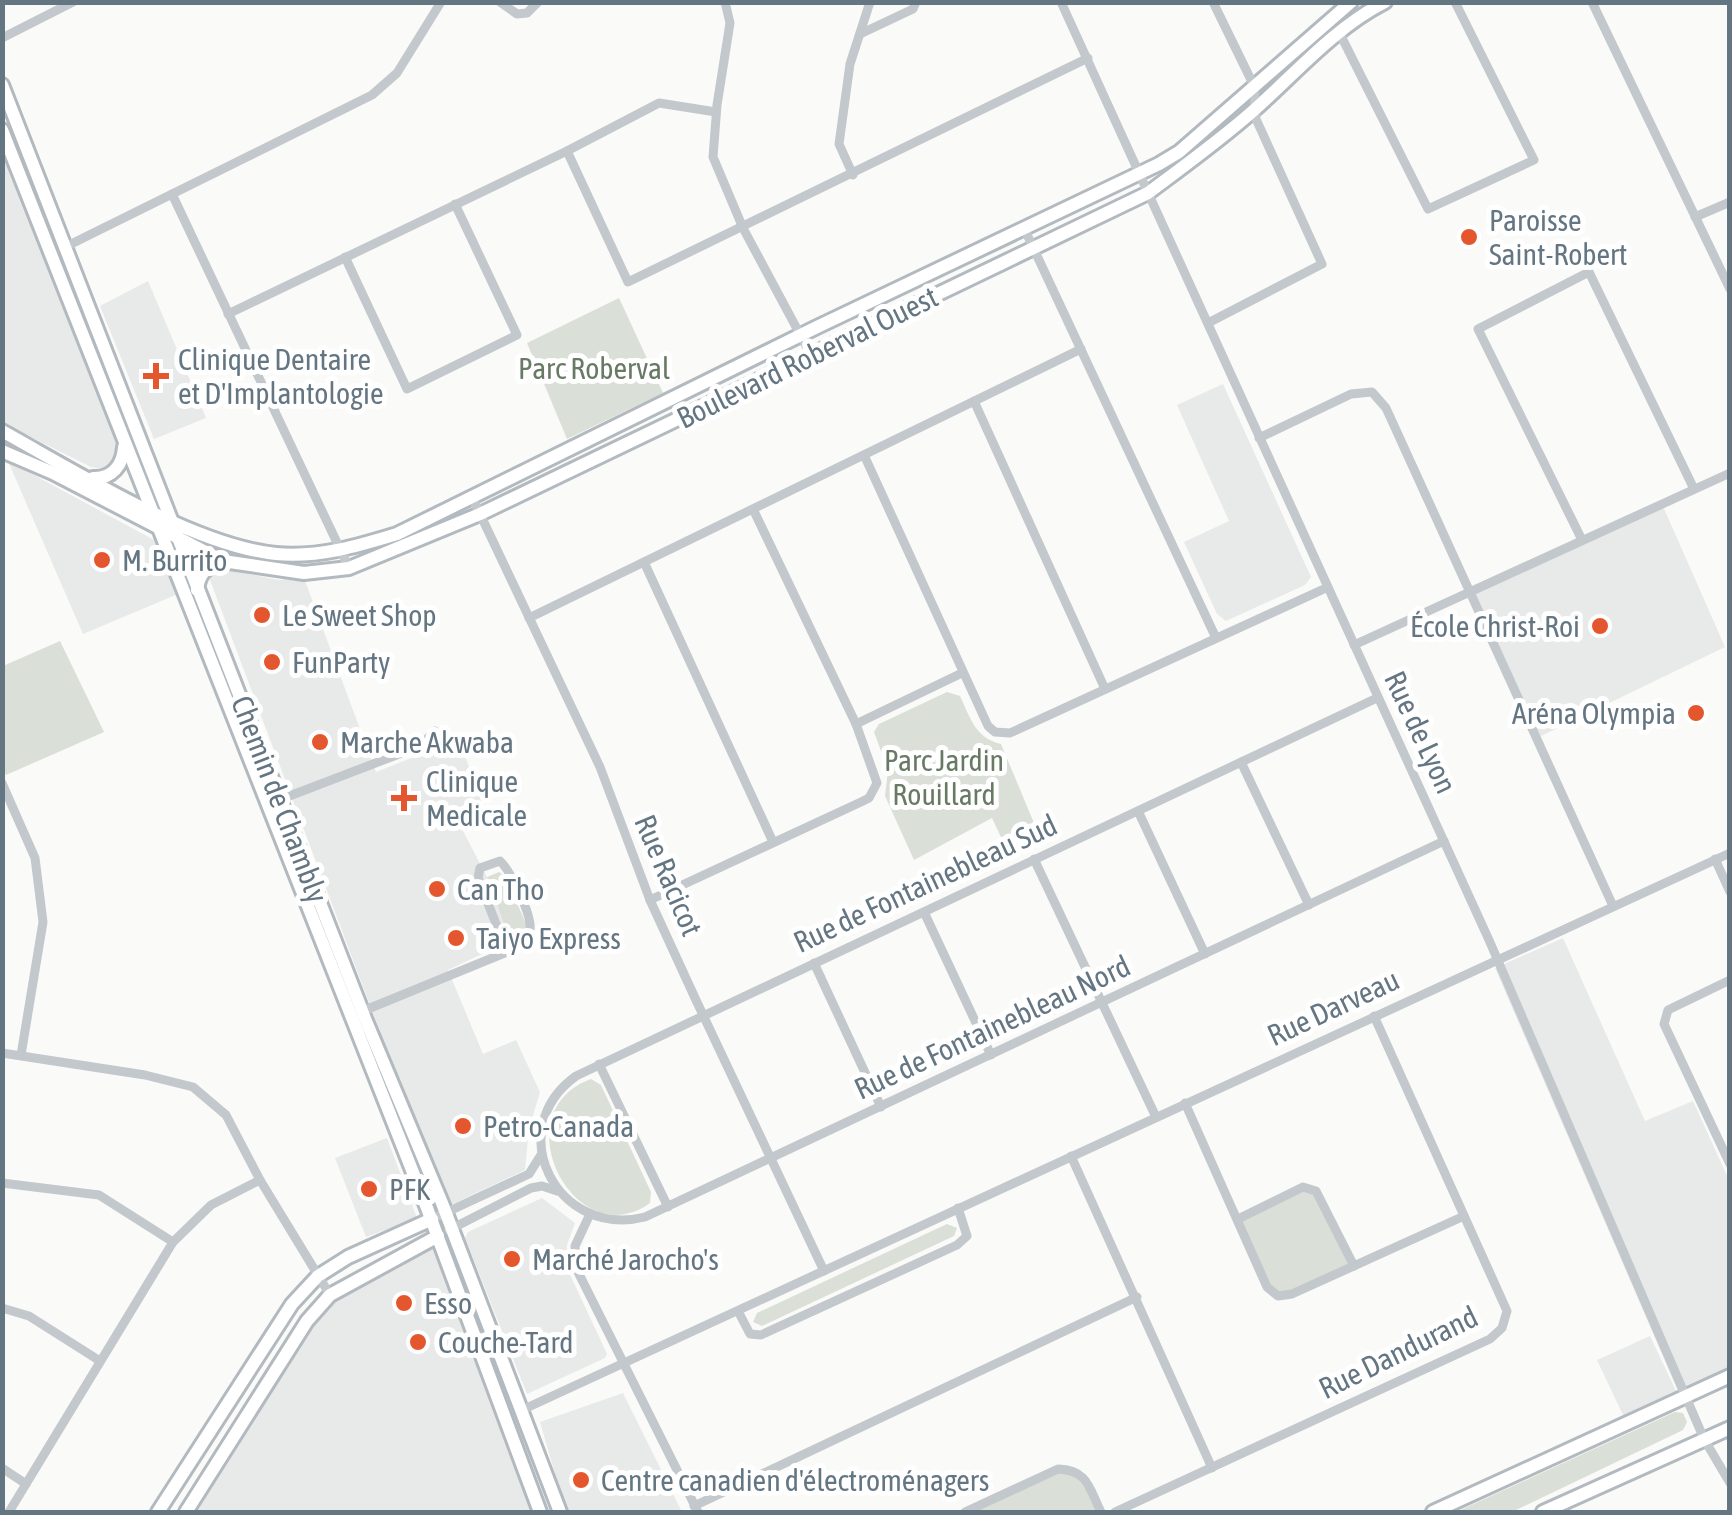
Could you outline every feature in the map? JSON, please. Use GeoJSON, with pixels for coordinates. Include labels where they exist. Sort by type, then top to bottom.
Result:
{"type":"FeatureCollection","features":[{"type":"Feature","properties":{"kind":"street"},"geometry":{"type":"LineString","coordinates":[[2,38],[73,2]]}},
{"type":"Feature","properties":{"kind":"street"},"geometry":{"type":"LineString","coordinates":[[65,247],[372,95],[387,85],[442,2]]}},
{"type":"Feature","properties":{"kind":"street"},"geometry":{"type":"LineString","coordinates":[[500,2],[518,14],[528,13],[538,2]]}},
{"type":"Feature","properties":{"kind":"street"},"geometry":{"type":"LineString","coordinates":[[726,2],[730,23],[713,157],[742,228],[811,355]]}},
{"type":"Feature","properties":{"kind":"street"},"geometry":{"type":"LineString","coordinates":[[853,174],[839,144],[850,64],[870,2]]}},
{"type":"Feature","properties":{"kind":"street"},"geometry":{"type":"LineString","coordinates":[[860,34],[913,9],[916,2]]}},
{"type":"Feature","properties":{"kind":"street","name":"Rue de Lyon"},"geometry":{"type":"LineString","coordinates":[[1061,2],[1497,958],[1704,1440],[1730,1484]]}},
{"type":"Feature","properties":{"kind":"street"},"geometry":{"type":"LineString","coordinates":[[1208,322],[1322,264],[1253,111],[1254,86],[1213,2]]}},
{"type":"Feature","properties":{"kind":"street","name":"Boulevard Roberval Ouest"},"geometry":{"type":"LineString","coordinates":[[4,435],[170,520],[227,543],[276,554],[341,551],[397,534],[1179,152],[1351,2]]}},
{"type":"Feature","properties":{"kind":"street","name":"Boulevard Roberval Ouest"},"geometry":{"type":"LineString","coordinates":[[2,451],[223,561],[304,572],[349,568],[480,514],[1148,193],[1253,111],[1339,32],[1386,2]]}},
{"type":"Feature","properties":{"kind":"street"},"geometry":{"type":"LineString","coordinates":[[1339,32],[1428,209],[1534,160],[1455,2]]}},
{"type":"Feature","properties":{"kind":"street"},"geometry":{"type":"LineString","coordinates":[[1592,2],[1730,289]]}},
{"type":"Feature","properties":{"kind":"street"},"geometry":{"type":"LineString","coordinates":[[568,151],[628,282],[1088,58]]}},
{"type":"Feature","properties":{"kind":"street","name":"Chemin de Chambly"},"geometry":{"type":"LineString","coordinates":[[2,84],[281,799],[540,1512]]}},
{"type":"Feature","properties":{"kind":"street"},"geometry":{"type":"LineString","coordinates":[[228,314],[568,151],[658,103],[716,112]]}},
{"type":"Feature","properties":{"kind":"street","name":"Chemin de Chambly"},"geometry":{"type":"LineString","coordinates":[[2,130],[267,806],[446,1213],[560,1512]]}},
{"type":"Feature","properties":{"kind":"street"},"geometry":{"type":"LineString","coordinates":[[172,194],[349,568]]}},
{"type":"Feature","properties":{"kind":"street"},"geometry":{"type":"LineString","coordinates":[[1695,217],[1730,202]]}},
{"type":"Feature","properties":{"kind":"street"},"geometry":{"type":"LineString","coordinates":[[344,257],[407,389],[517,335],[456,204]]}},
{"type":"Feature","properties":{"kind":"street"},"geometry":{"type":"LineString","coordinates":[[1024,228],[1216,638]]}},
{"type":"Feature","properties":{"kind":"street"},"geometry":{"type":"LineString","coordinates":[[1582,540],[1478,330],[1589,272],[1694,489]]}},
{"type":"Feature","properties":{"kind":"street"},"geometry":{"type":"LineString","coordinates":[[529,618],[1082,349]]}},
{"type":"Feature","properties":{"kind":"street"},"geometry":{"type":"LineString","coordinates":[[1259,438],[1351,394],[1372,392],[1386,408],[1613,906]]}},
{"type":"Feature","properties":{"kind":"street"},"geometry":{"type":"LineString","coordinates":[[974,402],[1105,689]]}},
{"type":"Feature","properties":{"kind":"street"},"geometry":{"type":"LineString","coordinates":[[89,477],[102,478],[114,471],[122,463],[124,445]]}},
{"type":"Feature","properties":{"kind":"street"},"geometry":{"type":"LineString","coordinates":[[864,455],[988,726],[1003,734],[1326,588]]}},
{"type":"Feature","properties":{"kind":"street"},"geometry":{"type":"LineString","coordinates":[[1354,645],[1730,473]]}},
{"type":"Feature","properties":{"kind":"street","name":"Rue Racicot"},"geometry":{"type":"LineString","coordinates":[[472,497],[600,767],[650,900],[824,1271]]}},
{"type":"Feature","properties":{"kind":"street"},"geometry":{"type":"LineString","coordinates":[[650,900],[861,802],[875,791],[876,774],[856,724],[753,509]]}},
{"type":"Feature","properties":{"kind":"street"},"geometry":{"type":"LineString","coordinates":[[197,590],[198,578],[205,569],[223,561]]}},
{"type":"Feature","properties":{"kind":"street"},"geometry":{"type":"LineString","coordinates":[[644,562],[774,842]]}},
{"type":"Feature","properties":{"kind":"street"},"geometry":{"type":"LineString","coordinates":[[856,724],[962,672]]}},
{"type":"Feature","properties":{"kind":"street","name":"Rue de Fontainebleau Sud"},"geometry":{"type":"LineString","coordinates":[[542,1153],[541,1128],[554,1098],[568,1081],[599,1064],[1377,698]]}},
{"type":"Feature","properties":{"kind":"street"},"geometry":{"type":"LineString","coordinates":[[267,806],[420,746],[435,731]]}},
{"type":"Feature","properties":{"kind":"street"},"geometry":{"type":"LineString","coordinates":[[1241,762],[1309,906]]}},
{"type":"Feature","properties":{"kind":"street"},"geometry":{"type":"LineString","coordinates":[[2,783],[36,858],[43,922],[21,1055]]}},
{"type":"Feature","properties":{"kind":"street"},"geometry":{"type":"LineString","coordinates":[[1138,810],[1205,954]]}},
{"type":"Feature","properties":{"kind":"street","name":"Rue de Fontainebleau Nord"},"geometry":{"type":"LineString","coordinates":[[590,1214],[626,1220],[668,1207],[1444,841]]}},
{"type":"Feature","properties":{"kind":"street","name":"Rue Darveau"},"geometry":{"type":"LineString","coordinates":[[522,1410],[1730,852]]}},
{"type":"Feature","properties":{"kind":"street"},"geometry":{"type":"LineString","coordinates":[[1034,859],[1156,1116]]}},
{"type":"Feature","properties":{"kind":"street"},"geometry":{"type":"LineString","coordinates":[[1715,860],[1730,892]]}},
{"type":"Feature","properties":{"kind":"street"},"geometry":{"type":"LineString","coordinates":[[357,1013],[508,952],[527,935],[530,924],[509,870],[500,861],[480,868],[478,878],[508,952]]}},
{"type":"Feature","properties":{"kind":"street"},"geometry":{"type":"LineString","coordinates":[[924,912],[992,1055]]}},
{"type":"Feature","properties":{"kind":"street"},"geometry":{"type":"LineString","coordinates":[[814,963],[881,1107]]}},
{"type":"Feature","properties":{"kind":"street"},"geometry":{"type":"LineString","coordinates":[[1730,980],[1668,1010],[1664,1024],[1730,1164]]}},
{"type":"Feature","properties":{"kind":"street","name":"Rue Dandurand"},"geometry":{"type":"LineString","coordinates":[[1115,1512],[1490,1339],[1502,1328],[1506,1311],[1374,1016]]}},
{"type":"Feature","properties":{"kind":"street"},"geometry":{"type":"LineString","coordinates":[[2,1053],[145,1075],[193,1087],[226,1115],[260,1180],[330,1295]]}},
{"type":"Feature","properties":{"kind":"street"},"geometry":{"type":"LineString","coordinates":[[599,1064],[668,1207]]}},
{"type":"Feature","properties":{"kind":"street"},"geometry":{"type":"LineString","coordinates":[[1185,1103],[1267,1287],[1278,1296],[1292,1294],[1464,1216]]}},
{"type":"Feature","properties":{"kind":"street"},"geometry":{"type":"LineString","coordinates":[[158,1512],[292,1304],[318,1276],[348,1257],[529,1174],[542,1153]]}},
{"type":"Feature","properties":{"kind":"street"},"geometry":{"type":"LineString","coordinates":[[542,1153],[560,1193]]}},
{"type":"Feature","properties":{"kind":"street"},"geometry":{"type":"LineString","coordinates":[[1071,1156],[1212,1468]]}},
{"type":"Feature","properties":{"kind":"street"},"geometry":{"type":"LineString","coordinates":[[9,1512],[173,1242],[211,1205],[260,1180]]}},
{"type":"Feature","properties":{"kind":"street"},"geometry":{"type":"LineString","coordinates":[[2,1182],[99,1196],[173,1242]]}},
{"type":"Feature","properties":{"kind":"street"},"geometry":{"type":"LineString","coordinates":[[186,1512],[306,1321],[330,1295],[531,1188],[546,1187],[560,1193],[590,1214],[575,1246],[574,1259],[696,1509],[1137,1297]]}},
{"type":"Feature","properties":{"kind":"street"},"geometry":{"type":"LineString","coordinates":[[1238,1220],[1304,1188],[1316,1191],[1354,1266]]}},
{"type":"Feature","properties":{"kind":"street"},"geometry":{"type":"LineString","coordinates":[[738,1310],[750,1334],[761,1335],[962,1243],[967,1232],[958,1208]]}},
{"type":"Feature","properties":{"kind":"street"},"geometry":{"type":"LineString","coordinates":[[2,1308],[29,1316],[100,1361]]}},
{"type":"Feature","properties":{"kind":"street"},"geometry":{"type":"LineString","coordinates":[[1432,1512],[1730,1376]]}},
{"type":"Feature","properties":{"kind":"street"},"geometry":{"type":"LineString","coordinates":[[1543,1512],[1730,1428]]}},
{"type":"Feature","properties":{"kind":"street"},"geometry":{"type":"LineString","coordinates":[[2,1468],[26,1484]]}},
{"type":"Feature","properties":{"kind":"street"},"geometry":{"type":"LineString","coordinates":[[966,1512],[1058,1469],[1074,1470],[1084,1478],[1101,1512]]}},
{"type":"Feature","properties":{"kind":"shaded area"},"geometry":{"type":"Polygon","coordinates":[[[2,153],[119,443],[119,456],[105,469],[91,467],[3,423],[2,153]]]}},
{"type":"Feature","properties":{"kind":"shaded area"},"geometry":{"type":"Polygon","coordinates":[[[148,281],[206,418],[154,439],[100,306],[148,281]]]}},
{"type":"Feature","properties":{"kind":"shaded area"},"geometry":{"type":"Polygon","coordinates":[[[1223,384],[1311,577],[1305,585],[1226,621],[1217,614],[1184,542],[1229,521],[1177,405],[1223,384]]]}},
{"type":"Feature","properties":{"kind":"shaded area"},"geometry":{"type":"Polygon","coordinates":[[[8,461],[156,541],[178,594],[83,634],[8,461]]]}},
{"type":"Feature","properties":{"kind":"shaded area","name":"École Christ-Roi"},"geometry":{"type":"Polygon","coordinates":[[[1662,504],[1725,647],[1537,738],[1469,594],[1662,504]]]}},
{"type":"Feature","properties":{"kind":"shaded area"},"geometry":{"type":"Polygon","coordinates":[[[223,569],[279,580],[304,578],[376,772],[459,739],[487,817],[462,829],[487,877],[510,941],[448,970],[483,1054],[516,1040],[540,1092],[529,1129],[525,1170],[446,1207],[210,580],[212,572],[223,569]]]}},
{"type":"Feature","properties":{"kind":"shaded area"},"geometry":{"type":"Polygon","coordinates":[[[1563,938],[1645,1121],[1693,1101],[1729,1180],[1729,1384],[1684,1405],[1495,968],[1563,938]]]}},
{"type":"Feature","properties":{"kind":"shaded area"},"geometry":{"type":"Polygon","coordinates":[[[387,1138],[417,1218],[366,1237],[335,1158],[387,1138]]]}},
{"type":"Feature","properties":{"kind":"shaded area"},"geometry":{"type":"Polygon","coordinates":[[[542,1198],[575,1223],[567,1245],[566,1266],[607,1354],[527,1394],[465,1238],[468,1232],[542,1198]]]}},
{"type":"Feature","properties":{"kind":"shaded area"},"geometry":{"type":"Polygon","coordinates":[[[438,1236],[540,1512],[186,1512],[330,1295],[438,1236]]]}},
{"type":"Feature","properties":{"kind":"shaded area"},"geometry":{"type":"Polygon","coordinates":[[[1650,1336],[1676,1391],[1623,1415],[1597,1360],[1650,1336]]]}},
{"type":"Feature","properties":{"kind":"shaded area"},"geometry":{"type":"Polygon","coordinates":[[[623,1393],[682,1512],[566,1512],[540,1422],[623,1393]]]}},
{"type":"Feature","properties":{"kind":"green space","name":"Parc Roberval"},"geometry":{"type":"Polygon","coordinates":[[[619,298],[663,393],[567,439],[527,343],[619,298]]]}},
{"type":"Feature","properties":{"kind":"green space"},"geometry":{"type":"Polygon","coordinates":[[[60,641],[104,732],[6,775],[2,768],[3,666],[60,641]]]}},
{"type":"Feature","properties":{"kind":"green space","name":"Parc Jardin Rouillard"},"geometry":{"type":"Polygon","coordinates":[[[947,692],[960,696],[979,732],[1001,744],[1039,835],[1008,852],[992,818],[914,860],[885,796],[888,770],[874,732],[879,724],[947,692]]]}},
{"type":"Feature","properties":{"kind":"green space"},"geometry":{"type":"Polygon","coordinates":[[[499,872],[505,876],[528,928],[523,937],[510,941],[487,877],[499,872]]]}},
{"type":"Feature","properties":{"kind":"green space"},"geometry":{"type":"Polygon","coordinates":[[[591,1079],[601,1085],[651,1192],[650,1203],[622,1215],[596,1211],[574,1196],[558,1174],[550,1147],[551,1120],[564,1096],[591,1079]]]}},
{"type":"Feature","properties":{"kind":"green space"},"geometry":{"type":"Polygon","coordinates":[[[1303,1187],[1316,1191],[1354,1266],[1278,1296],[1267,1287],[1238,1220],[1303,1187]]]}},
{"type":"Feature","properties":{"kind":"green space"},"geometry":{"type":"Polygon","coordinates":[[[947,1224],[957,1228],[954,1236],[762,1326],[753,1322],[757,1313],[947,1224]]]}},
{"type":"Feature","properties":{"kind":"green space"},"geometry":{"type":"Polygon","coordinates":[[[1675,1412],[1683,1413],[1687,1422],[1683,1430],[1512,1512],[1456,1512],[1675,1412]]]}},
{"type":"Feature","properties":{"kind":"green space"},"geometry":{"type":"Polygon","coordinates":[[[1058,1469],[1073,1470],[1101,1512],[965,1512],[1058,1469]]]}},
{"type":"Feature","properties":{"kind":"place","name":"Paroisse Saint-Robert"},"geometry":{"type":"Point","coordinates":[1469,237]}},
{"type":"Feature","properties":{"kind":"place","name":"Clinique Dentaire et D'Implantologie"},"geometry":{"type":"Point","coordinates":[156,376]}},
{"type":"Feature","properties":{"kind":"place","name":"M. Burrito"},"geometry":{"type":"Point","coordinates":[102,560]}},
{"type":"Feature","properties":{"kind":"place","name":"Le Sweet Shop"},"geometry":{"type":"Point","coordinates":[262,615]}},
{"type":"Feature","properties":{"kind":"place","name":"École Christ-Roi"},"geometry":{"type":"Point","coordinates":[1600,626]}},
{"type":"Feature","properties":{"kind":"place","name":"FunParty"},"geometry":{"type":"Point","coordinates":[272,662]}},
{"type":"Feature","properties":{"kind":"place","name":"Aréna Olympia"},"geometry":{"type":"Point","coordinates":[1696,713]}},
{"type":"Feature","properties":{"kind":"place","name":"Marche Akwaba"},"geometry":{"type":"Point","coordinates":[320,742]}},
{"type":"Feature","properties":{"kind":"place","name":"Clinique Medicale"},"geometry":{"type":"Point","coordinates":[404,798]}},
{"type":"Feature","properties":{"kind":"place","name":"Can Tho"},"geometry":{"type":"Point","coordinates":[437,889]}},
{"type":"Feature","properties":{"kind":"place","name":"Taiyo Express"},"geometry":{"type":"Point","coordinates":[456,938]}},
{"type":"Feature","properties":{"kind":"place","name":"Petro-Canada"},"geometry":{"type":"Point","coordinates":[463,1126]}},
{"type":"Feature","properties":{"kind":"place","name":"PFK"},"geometry":{"type":"Point","coordinates":[369,1189]}},
{"type":"Feature","properties":{"kind":"place","name":"Marché Jarocho's"},"geometry":{"type":"Point","coordinates":[512,1259]}},
{"type":"Feature","properties":{"kind":"place","name":"Esso"},"geometry":{"type":"Point","coordinates":[404,1303]}},
{"type":"Feature","properties":{"kind":"place","name":"Couche-Tard"},"geometry":{"type":"Point","coordinates":[418,1342]}},
{"type":"Feature","properties":{"kind":"place","name":"Centre canadien d'électroménagers"},"geometry":{"type":"Point","coordinates":[581,1480]}}]}
